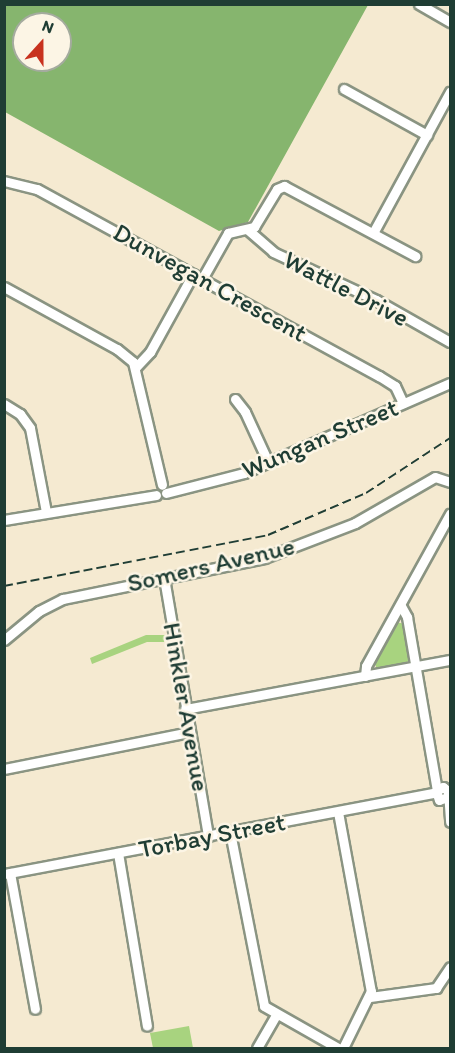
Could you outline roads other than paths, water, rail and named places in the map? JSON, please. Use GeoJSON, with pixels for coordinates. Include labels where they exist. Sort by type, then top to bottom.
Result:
{"type":"FeatureCollection","features":[{"type":"Feature","properties":{"kind":"street"},"geometry":{"type":"LineString","coordinates":[[419,4],[450,22]]}},
{"type":"Feature","properties":{"kind":"street"},"geometry":{"type":"LineString","coordinates":[[344,89],[427,135]]}},
{"type":"Feature","properties":{"kind":"street"},"geometry":{"type":"LineString","coordinates":[[373,232],[450,92]]}},
{"type":"Feature","properties":{"kind":"street","name":"Dunvegan Crescent"},"geometry":{"type":"LineString","coordinates":[[4,181],[37,189],[388,381],[403,403]]}},
{"type":"Feature","properties":{"kind":"street"},"geometry":{"type":"LineString","coordinates":[[202,279],[228,233],[247,229],[257,224],[282,186],[292,188],[416,256]]}},
{"type":"Feature","properties":{"kind":"street","name":"Wattle Drive"},"geometry":{"type":"LineString","coordinates":[[247,229],[273,252],[376,300],[450,342]]}},
{"type":"Feature","properties":{"kind":"street"},"geometry":{"type":"LineString","coordinates":[[136,367],[150,352],[193,274]]}},
{"type":"Feature","properties":{"kind":"street"},"geometry":{"type":"LineString","coordinates":[[4,287],[124,353],[136,367],[159,489]]}},
{"type":"Feature","properties":{"kind":"street","name":"Wungan Street"},"geometry":{"type":"LineString","coordinates":[[4,520],[134,497],[159,489],[186,488],[230,478],[450,383]]}},
{"type":"Feature","properties":{"kind":"street"},"geometry":{"type":"LineString","coordinates":[[234,399],[245,412],[268,462]]}},
{"type":"Feature","properties":{"kind":"street"},"geometry":{"type":"LineString","coordinates":[[4,404],[20,414],[30,428],[46,512]]}},
{"type":"Feature","properties":{"kind":"street","name":"Somers Avenue"},"geometry":{"type":"LineString","coordinates":[[4,640],[39,611],[63,599],[283,552],[356,523],[435,477],[450,482]]}},
{"type":"Feature","properties":{"kind":"street"},"geometry":{"type":"LineString","coordinates":[[369,675],[374,655],[450,514]]}},
{"type":"Feature","properties":{"kind":"street","name":"Hinkler Avenue"},"geometry":{"type":"LineString","coordinates":[[164,578],[208,836]]}},
{"type":"Feature","properties":{"kind":"street"},"geometry":{"type":"LineString","coordinates":[[401,606],[407,617],[436,772],[450,820]]}},
{"type":"Feature","properties":{"kind":"street"},"geometry":{"type":"LineString","coordinates":[[185,709],[450,660]]}},
{"type":"Feature","properties":{"kind":"street"},"geometry":{"type":"LineString","coordinates":[[4,769],[189,732]]}},
{"type":"Feature","properties":{"kind":"street","name":"Torbay Street"},"geometry":{"type":"LineString","coordinates":[[7,874],[444,793]]}},
{"type":"Feature","properties":{"kind":"street"},"geometry":{"type":"LineString","coordinates":[[338,812],[370,997],[343,1048]]}},
{"type":"Feature","properties":{"kind":"street"},"geometry":{"type":"LineString","coordinates":[[231,832],[262,999],[266,1009],[338,1048]]}},
{"type":"Feature","properties":{"kind":"street"},"geometry":{"type":"LineString","coordinates":[[118,853],[147,1026]]}},
{"type":"Feature","properties":{"kind":"street"},"geometry":{"type":"LineString","coordinates":[[7,874],[35,1009]]}},
{"type":"Feature","properties":{"kind":"street"},"geometry":{"type":"LineString","coordinates":[[370,997],[436,988],[450,967]]}},
{"type":"Feature","properties":{"kind":"street"},"geometry":{"type":"LineString","coordinates":[[257,1048],[276,1015]]}},
{"type":"Feature","properties":{"kind":"railway"},"geometry":{"type":"LineString","coordinates":[[4,586],[268,535],[366,493],[450,438]]}}]}
